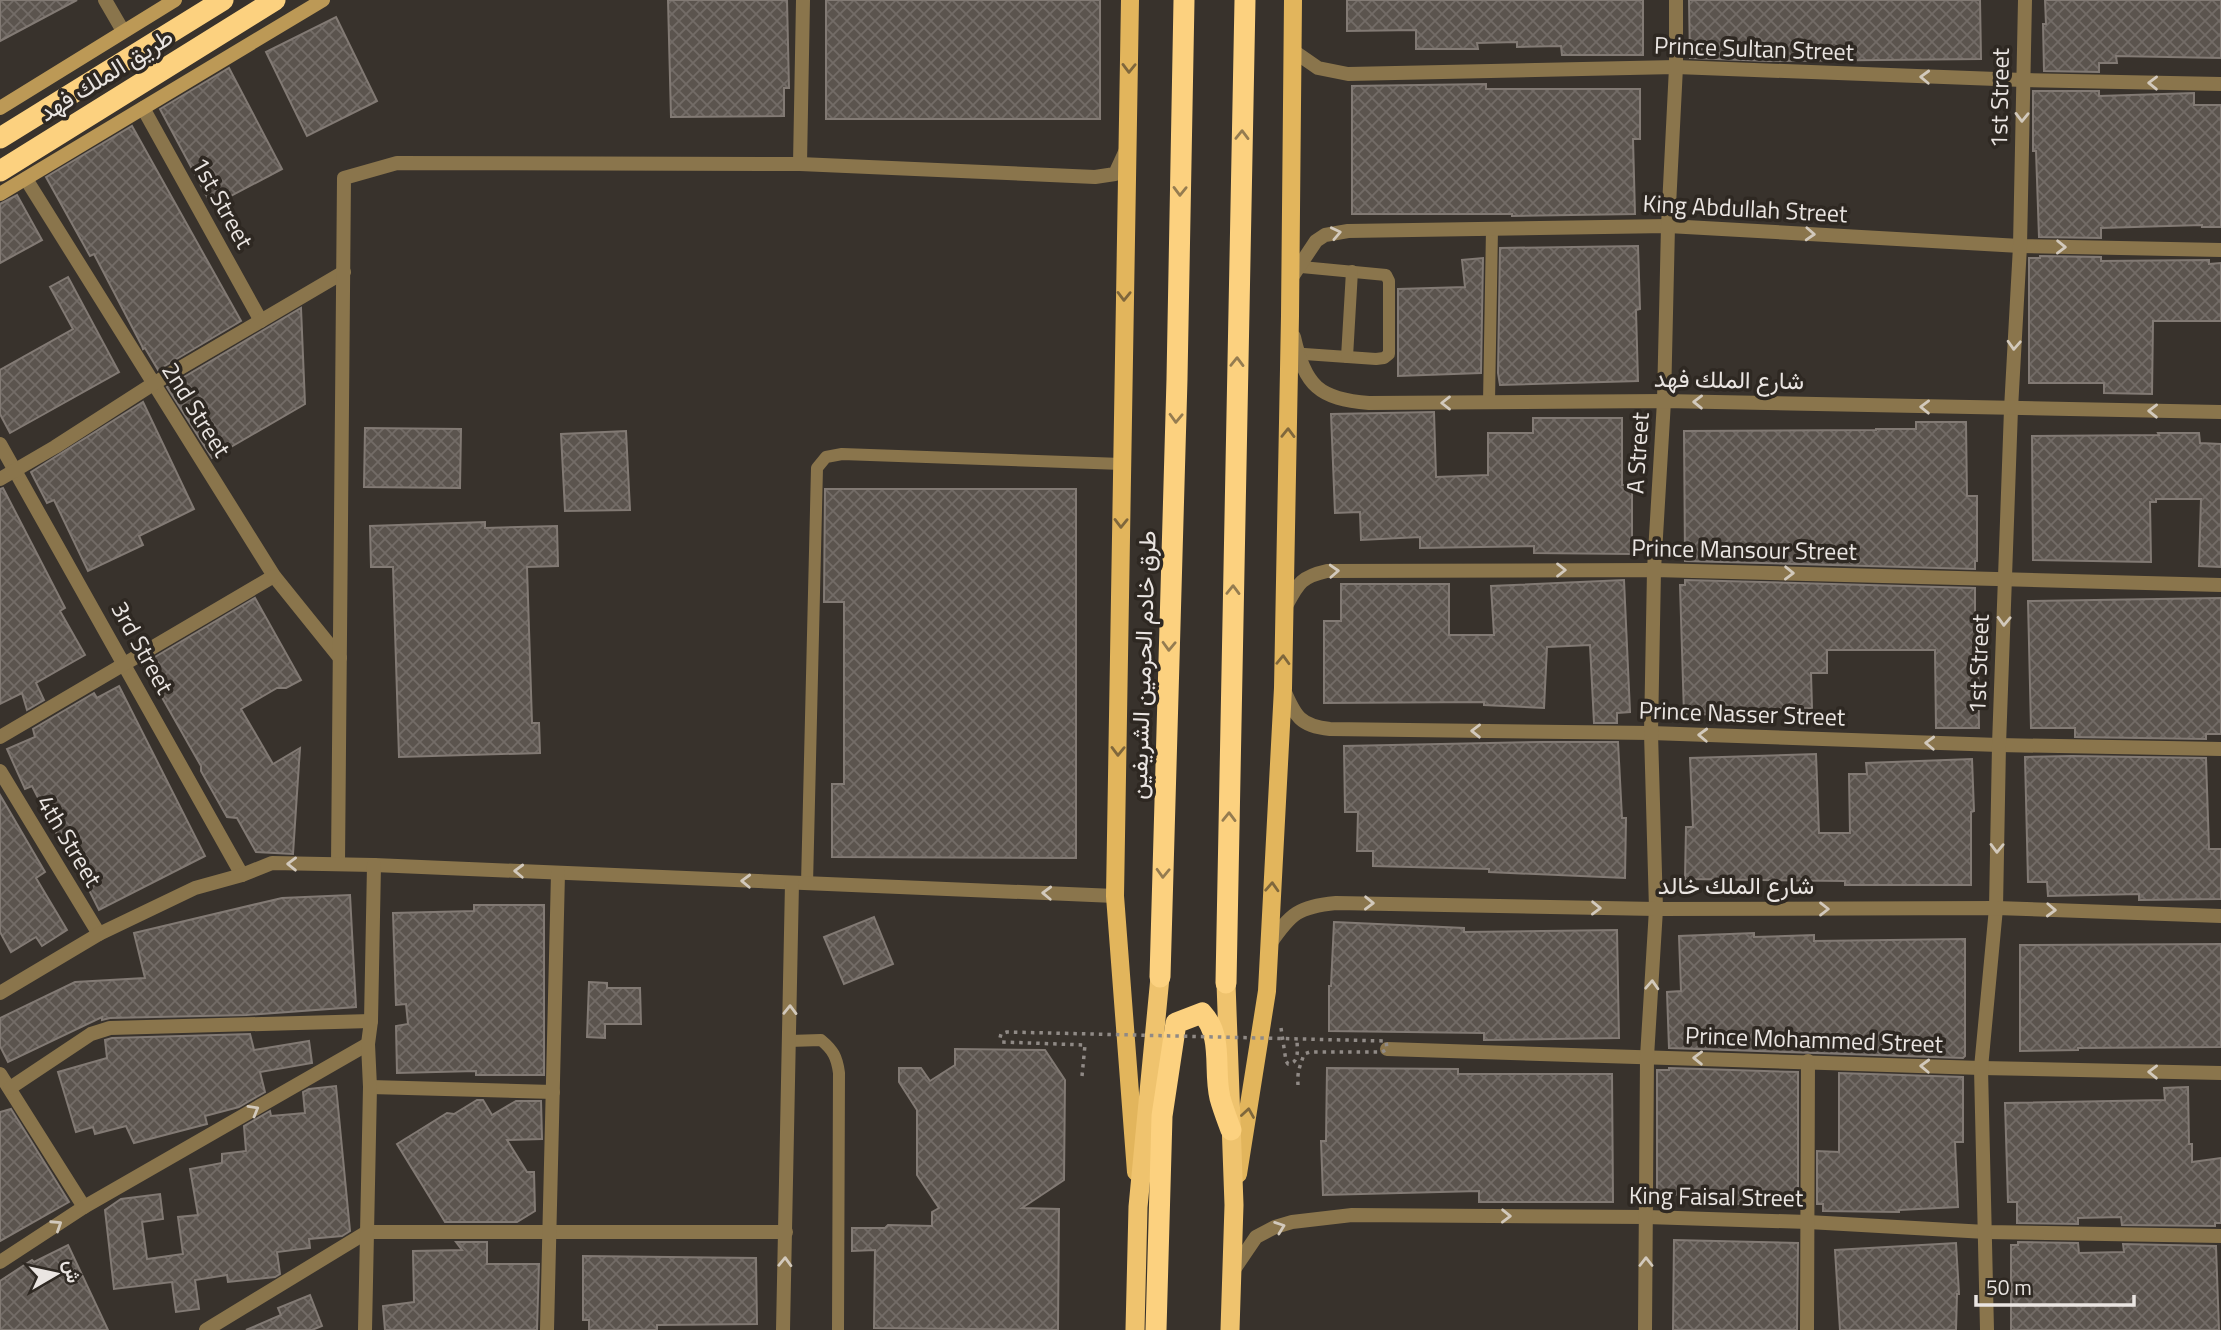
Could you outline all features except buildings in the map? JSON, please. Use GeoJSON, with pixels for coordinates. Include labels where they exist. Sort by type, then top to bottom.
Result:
{"type":"FeatureCollection","features":[{"type":"Feature","properties":{"kind":"highway","name":"طريق الملك فهد"},"geometry":{"type":"LineString","coordinates":[[0,138],[223,0]]}},
{"type":"Feature","properties":{"kind":"highway","name":"طريق الملك فهد"},"geometry":{"type":"LineString","coordinates":[[0,171],[275,0]]}},
{"type":"Feature","properties":{"kind":"highway","name":"طرق خادم الحرمين الشريفين"},"geometry":{"type":"LineString","coordinates":[[1135,1330],[1138,1207],[1160,977],[1184,0]]}},
{"type":"Feature","properties":{"kind":"highway"},"geometry":{"type":"LineString","coordinates":[[1230,1330],[1234,1205],[1226,983],[1245,0]]}},
{"type":"Feature","properties":{"kind":"highway"},"geometry":{"type":"LineString","coordinates":[[1156,1330],[1162,1116],[1176,1023],[1202,1013],[1210,1022],[1217,1049],[1220,1097],[1231,1130]]}},
{"type":"Feature","properties":{"kind":"main road"},"geometry":{"type":"LineString","coordinates":[[0,108],[175,0]]}},
{"type":"Feature","properties":{"kind":"main road"},"geometry":{"type":"LineString","coordinates":[[0,194],[323,0]]}},
{"type":"Feature","properties":{"kind":"main road"},"geometry":{"type":"LineString","coordinates":[[1130,0],[1115,895],[1138,1207]]}},
{"type":"Feature","properties":{"kind":"main road"},"geometry":{"type":"LineString","coordinates":[[1234,1205],[1267,991],[1283,688],[1294,352],[1290,316],[1293,271],[1293,0]]}},
{"type":"Feature","properties":{"kind":"street"},"geometry":{"type":"LineString","coordinates":[[105,0],[122,31]]}},
{"type":"Feature","properties":{"kind":"street"},"geometry":{"type":"LineString","coordinates":[[800,164],[803,0]]}},
{"type":"Feature","properties":{"kind":"street","name":"A Street"},"geometry":{"type":"LineString","coordinates":[[1645,1330],[1647,1057],[1656,909],[1651,733],[1654,570],[1664,401],[1676,0]]}},
{"type":"Feature","properties":{"kind":"street","name":"1st Street"},"geometry":{"type":"LineString","coordinates":[[1987,1330],[1981,1068],[1996,908],[2011,408],[2020,246],[2025,0]]}},
{"type":"Feature","properties":{"kind":"street","name":"Prince Sultan Street"},"geometry":{"type":"LineString","coordinates":[[1292,50],[1318,68],[1348,74],[1676,67],[2023,80],[2221,84]]}},
{"type":"Feature","properties":{"kind":"street","name":"1st Street"},"geometry":{"type":"LineString","coordinates":[[143,108],[261,321]]}},
{"type":"Feature","properties":{"kind":"street"},"geometry":{"type":"LineString","coordinates":[[338,864],[344,178],[397,163],[800,164],[1095,177],[1115,174],[1127,149]]}},
{"type":"Feature","properties":{"kind":"street","name":"2nd Street"},"geometry":{"type":"LineString","coordinates":[[26,178],[274,576],[340,658]]}},
{"type":"Feature","properties":{"kind":"street","name":"King Abdullah Street"},"geometry":{"type":"LineString","coordinates":[[1293,271],[1316,241],[1325,235],[1348,231],[1668,226],[2020,246],[2221,250]]}},
{"type":"Feature","properties":{"kind":"street"},"geometry":{"type":"LineString","coordinates":[[0,479],[153,384],[344,272]]}},
{"type":"Feature","properties":{"kind":"street","name":"شارع الملك فهد"},"geometry":{"type":"LineString","coordinates":[[1294,352],[1314,385],[1328,395],[1344,401],[1664,401],[2221,412]]}},
{"type":"Feature","properties":{"kind":"street","name":"3rd Street"},"geometry":{"type":"LineString","coordinates":[[0,444],[242,875]]}},
{"type":"Feature","properties":{"kind":"street","name":"Prince Mansour Street"},"geometry":{"type":"LineString","coordinates":[[1285,610],[1300,582],[1306,577],[1327,570],[1654,570],[2221,585]]}},
{"type":"Feature","properties":{"kind":"street"},"geometry":{"type":"LineString","coordinates":[[0,737],[274,576]]}},
{"type":"Feature","properties":{"kind":"street","name":"Prince Nasser Street"},"geometry":{"type":"LineString","coordinates":[[1283,688],[1298,718],[1316,728],[1651,733],[1999,745],[2221,749]]}},
{"type":"Feature","properties":{"kind":"street","name":"4th Street"},"geometry":{"type":"LineString","coordinates":[[0,771],[99,934]]}},
{"type":"Feature","properties":{"kind":"street"},"geometry":{"type":"LineString","coordinates":[[0,993],[99,934],[195,888],[242,875],[272,863],[1115,895]]}},
{"type":"Feature","properties":{"kind":"street"},"geometry":{"type":"LineString","coordinates":[[365,1330],[370,1087],[368,1044],[371,1021],[374,865]]}},
{"type":"Feature","properties":{"kind":"street"},"geometry":{"type":"LineString","coordinates":[[548,1330],[558,873]]}},
{"type":"Feature","properties":{"kind":"street"},"geometry":{"type":"LineString","coordinates":[[783,1330],[792,883]]}},
{"type":"Feature","properties":{"kind":"street","name":"شارع الملك خالد"},"geometry":{"type":"LineString","coordinates":[[1269,945],[1287,919],[1298,912],[1318,905],[1336,903],[1656,909],[1996,908],[2221,916]]}},
{"type":"Feature","properties":{"kind":"street"},"geometry":{"type":"LineString","coordinates":[[10,1088],[91,1034],[110,1028],[371,1021]]}},
{"type":"Feature","properties":{"kind":"street"},"geometry":{"type":"LineString","coordinates":[[0,1262],[84,1208],[368,1044]]}},
{"type":"Feature","properties":{"kind":"street","name":"Prince Mohammed Street"},"geometry":{"type":"LineString","coordinates":[[1387,1049],[2221,1073]]}},
{"type":"Feature","properties":{"kind":"street"},"geometry":{"type":"LineString","coordinates":[[1807,1330],[1808,1061]]}},
{"type":"Feature","properties":{"kind":"street"},"geometry":{"type":"LineString","coordinates":[[0,1074],[84,1208]]}},
{"type":"Feature","properties":{"kind":"street"},"geometry":{"type":"LineString","coordinates":[[370,1087],[553,1091]]}},
{"type":"Feature","properties":{"kind":"street","name":"King Faisal Street"},"geometry":{"type":"LineString","coordinates":[[1232,1272],[1256,1237],[1275,1227],[1352,1214],[1646,1217],[1808,1222],[1986,1232],[2221,1236]]}},
{"type":"Feature","properties":{"kind":"street"},"geometry":{"type":"LineString","coordinates":[[206,1330],[367,1232],[786,1231]]}},
{"type":"Feature","properties":{"kind":"lane"},"geometry":{"type":"LineString","coordinates":[[1489,402],[1492,229]]}},
{"type":"Feature","properties":{"kind":"lane"},"geometry":{"type":"LineString","coordinates":[[1293,271],[1352,271],[1386,275],[1389,281],[1388,354],[1384,358],[1294,352]]}},
{"type":"Feature","properties":{"kind":"lane"},"geometry":{"type":"LineString","coordinates":[[1347,357],[1352,271]]}},
{"type":"Feature","properties":{"kind":"lane"},"geometry":{"type":"LineString","coordinates":[[807,884],[817,468],[826,457],[842,454],[1122,464]]}},
{"type":"Feature","properties":{"kind":"lane"},"geometry":{"type":"LineString","coordinates":[[789,1041],[821,1040],[833,1049],[837,1059],[838,1330]]}},
{"type":"Feature","properties":{"kind":"path"},"geometry":{"type":"LineString","coordinates":[[1279,1025],[1283,1032],[1288,1064],[1297,1059],[1297,1039]]}},
{"type":"Feature","properties":{"kind":"path"},"geometry":{"type":"LineString","coordinates":[[1082,1076],[1085,1045],[1002,1042],[1001,1034],[1007,1032],[1386,1041],[1387,1049],[1382,1052],[1304,1054],[1297,1070],[1298,1085]]}}]}
